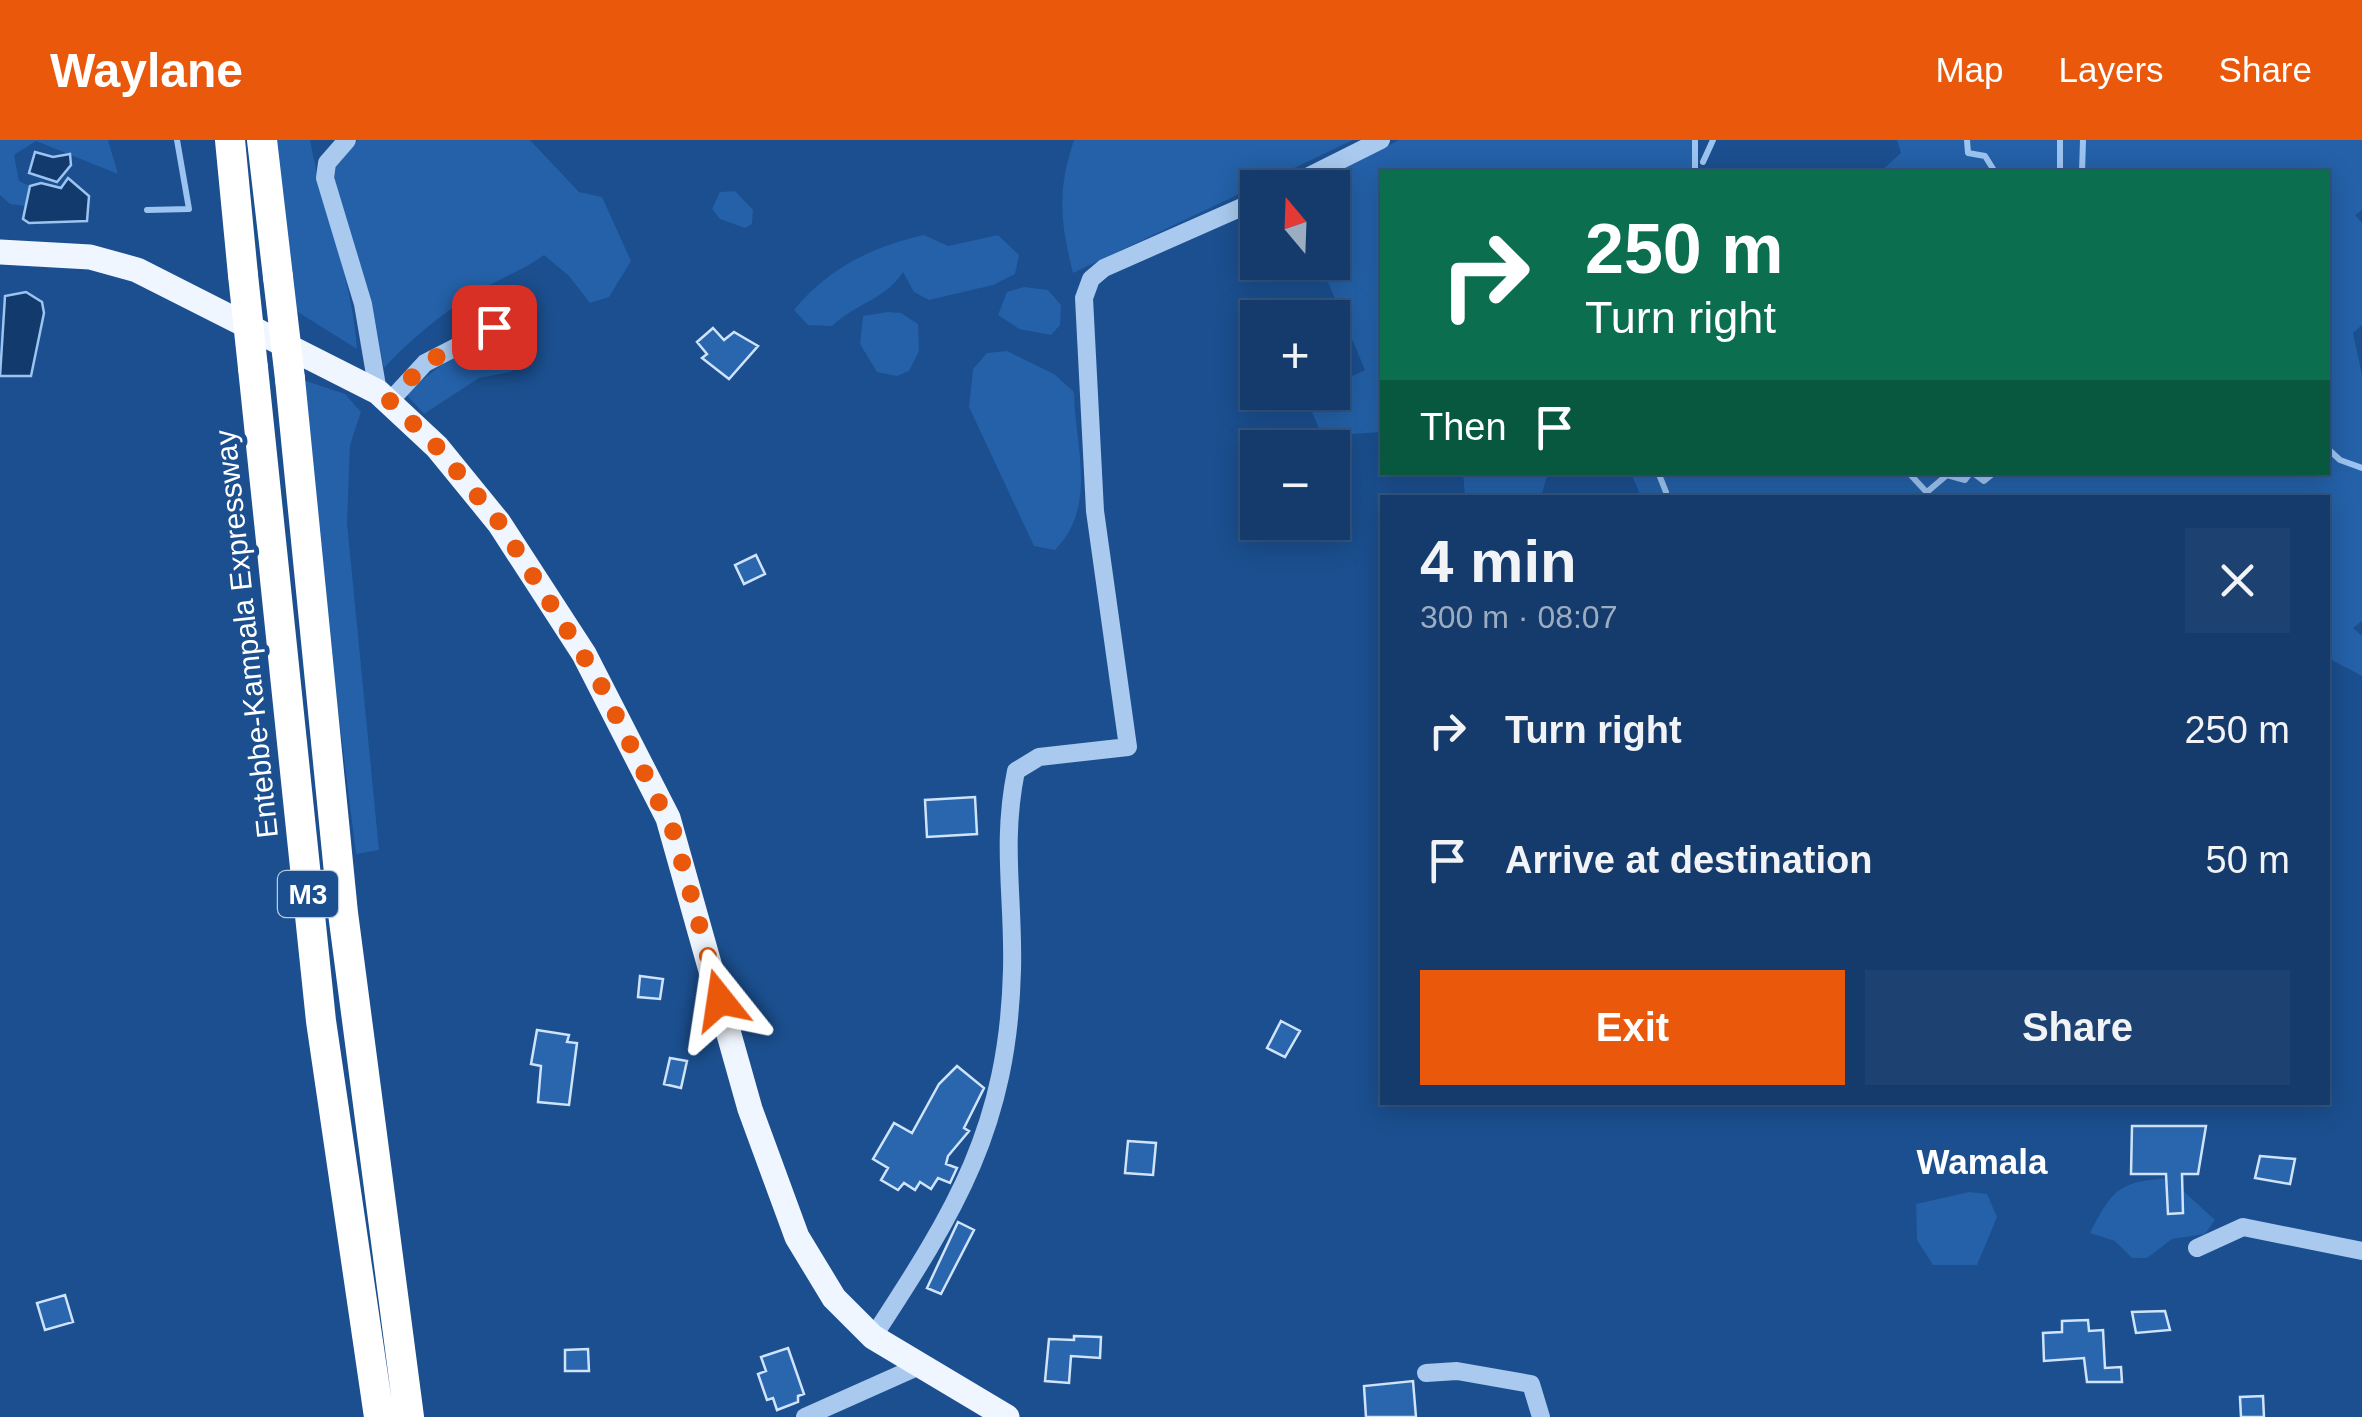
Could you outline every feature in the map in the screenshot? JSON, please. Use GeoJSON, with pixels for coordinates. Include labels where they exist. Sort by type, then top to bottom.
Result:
{"type":"FeatureCollection","features":[{"type":"Feature","properties":{"kind":"highway","name":"Entebbe-Kampala Expressway"},"geometry":{"type":"LineString","coordinates":[[230,140],[321,1021],[378,1417]]}},
{"type":"Feature","properties":{"kind":"highway","name":"M3"},"geometry":{"type":"LineString","coordinates":[[262,140],[343,913],[409,1417]]}},
{"type":"Feature","properties":{"kind":"main road"},"geometry":{"type":"LineString","coordinates":[[0,252],[59,253],[116,262],[384,397],[437,447],[499,522],[584,654],[626,730],[674,833],[750,1109],[783,1206],[834,1298],[873,1337],[917,1367],[1006,1417]]}},
{"type":"Feature","properties":{"kind":"street"},"geometry":{"type":"LineString","coordinates":[[347,140],[327,163],[325,178],[363,304],[384,397],[425,363],[494,327]]}},
{"type":"Feature","properties":{"kind":"street"},"geometry":{"type":"LineString","coordinates":[[1321,170],[1381,140]]}},
{"type":"Feature","properties":{"kind":"street"},"geometry":{"type":"LineString","coordinates":[[873,1337],[935,1242],[996,1107],[1008,1054],[1012,965],[1006,819],[1016,772],[1039,757],[1128,747],[1095,511],[1084,298],[1091,279],[1104,268],[1240,208]]}},
{"type":"Feature","properties":{"kind":"street"},"geometry":{"type":"LineString","coordinates":[[2197,1248],[2243,1227],[2362,1251]]}},
{"type":"Feature","properties":{"kind":"street"},"geometry":{"type":"LineString","coordinates":[[805,1417],[917,1367]]}},
{"type":"Feature","properties":{"kind":"street"},"geometry":{"type":"LineString","coordinates":[[1426,1373],[1457,1371],[1531,1384],[1541,1417]]}},
{"type":"Feature","properties":{"kind":"shaded area"},"geometry":{"type":"Polygon","coordinates":[[[0,140],[108,140],[118,174],[36,141],[14,155],[19,181],[30,186],[26,206],[10,204],[0,195],[0,140]]]}},
{"type":"Feature","properties":{"kind":"shaded area"},"geometry":{"type":"Polygon","coordinates":[[[274,140],[310,140],[349,296],[357,349],[293,309],[274,140]]]}},
{"type":"Feature","properties":{"kind":"shaded area"},"geometry":{"type":"Polygon","coordinates":[[[358,140],[530,140],[579,192],[602,197],[631,261],[609,297],[590,303],[569,276],[544,255],[451,309],[384,368],[372,305],[331,168],[358,140]]]}},
{"type":"Feature","properties":{"kind":"shaded area"},"geometry":{"type":"Polygon","coordinates":[[[1074,140],[1353,140],[1290,170],[1240,170],[1240,194],[1073,273],[1062,206],[1074,140]]]}},
{"type":"Feature","properties":{"kind":"shaded area"},"geometry":{"type":"Polygon","coordinates":[[[1399,140],[1695,140],[1695,170],[1380,170],[1380,432],[1350,434],[1350,430],[1320,430],[1311,410],[1350,410],[1350,377],[1365,370],[1350,334],[1350,300],[1336,300],[1327,280],[1350,280],[1350,170],[1340,170],[1399,140]]]}},
{"type":"Feature","properties":{"kind":"shaded area"},"geometry":{"type":"Polygon","coordinates":[[[1897,140],[2362,140],[2362,210],[2355,215],[2362,223],[2362,325],[2353,333],[2362,375],[2362,621],[2353,628],[2362,636],[2362,676],[2330,659],[2330,495],[1640,495],[1632,475],[2330,475],[2330,170],[1882,170],[1901,153],[1897,140]]]}},
{"type":"Feature","properties":{"kind":"shaded area"},"geometry":{"type":"Polygon","coordinates":[[[35,152],[53,157],[70,154],[71,165],[57,182],[29,173],[35,152]]]}},
{"type":"Feature","properties":{"kind":"shaded area"},"geometry":{"type":"Polygon","coordinates":[[[68,178],[89,196],[87,221],[29,223],[23,219],[30,186],[41,183],[61,188],[68,178]]]}},
{"type":"Feature","properties":{"kind":"shaded area"},"geometry":{"type":"Polygon","coordinates":[[[735,191],[753,210],[752,224],[745,228],[720,219],[712,209],[720,192],[735,191]]]}},
{"type":"Feature","properties":{"kind":"shaded area"},"geometry":{"type":"Polygon","coordinates":[[[924,235],[948,246],[998,235],[1019,255],[1015,274],[993,285],[929,300],[914,292],[903,272],[888,289],[832,326],[808,325],[794,310],[821,283],[852,261],[924,235]]]}},
{"type":"Feature","properties":{"kind":"shaded area"},"geometry":{"type":"Polygon","coordinates":[[[1024,287],[1048,290],[1061,305],[1060,325],[1051,335],[1019,329],[998,315],[1007,292],[1024,287]]]}},
{"type":"Feature","properties":{"kind":"shaded area"},"geometry":{"type":"Polygon","coordinates":[[[26,292],[42,302],[44,313],[31,376],[0,376],[5,296],[26,292]]]}},
{"type":"Feature","properties":{"kind":"shaded area"},"geometry":{"type":"Polygon","coordinates":[[[901,313],[918,324],[919,351],[909,371],[897,376],[877,372],[860,344],[863,316],[901,313]]]}},
{"type":"Feature","properties":{"kind":"shaded area"},"geometry":{"type":"Polygon","coordinates":[[[505,334],[521,364],[510,372],[479,378],[424,414],[405,393],[457,353],[505,334]]]}},
{"type":"Feature","properties":{"kind":"shaded area"},"geometry":{"type":"Polygon","coordinates":[[[1007,351],[1054,374],[1074,392],[1080,495],[1068,533],[1055,550],[1034,546],[969,407],[973,369],[987,353],[1007,351]]]}},
{"type":"Feature","properties":{"kind":"shaded area"},"geometry":{"type":"Polygon","coordinates":[[[297,378],[345,394],[361,412],[350,445],[347,523],[379,850],[356,854],[297,378]]]}},
{"type":"Feature","properties":{"kind":"shaded area"},"geometry":{"type":"Polygon","coordinates":[[[1463,475],[1547,475],[1542,495],[1465,495],[1463,475]]]}},
{"type":"Feature","properties":{"kind":"shaded area"},"geometry":{"type":"Polygon","coordinates":[[[2169,1178],[2215,1220],[2205,1234],[2172,1239],[2147,1258],[2132,1258],[2115,1241],[2090,1233],[2119,1190],[2138,1182],[2169,1178]]]}},
{"type":"Feature","properties":{"kind":"shaded area"},"geometry":{"type":"Polygon","coordinates":[[[1969,1192],[1987,1194],[1997,1217],[1977,1265],[1933,1265],[1917,1240],[1916,1204],[1969,1192]]]}},
{"type":"Feature","properties":{"kind":"building"},"geometry":{"type":"Polygon","coordinates":[[[523,295],[532,307],[512,323],[502,311],[523,295]]]}},
{"type":"Feature","properties":{"kind":"building"},"geometry":{"type":"Polygon","coordinates":[[[713,328],[724,340],[734,332],[758,346],[729,379],[702,358],[707,354],[697,342],[713,328]]]}},
{"type":"Feature","properties":{"kind":"building"},"geometry":{"type":"Polygon","coordinates":[[[756,555],[765,574],[744,584],[735,565],[756,555]]]}},
{"type":"Feature","properties":{"kind":"building"},"geometry":{"type":"Polygon","coordinates":[[[975,797],[977,834],[927,837],[925,800],[975,797]]]}},
{"type":"Feature","properties":{"kind":"building"},"geometry":{"type":"Polygon","coordinates":[[[640,976],[663,979],[660,999],[638,997],[640,976]]]}},
{"type":"Feature","properties":{"kind":"building"},"geometry":{"type":"Polygon","coordinates":[[[1281,1021],[1300,1031],[1285,1057],[1267,1048],[1281,1021]]]}},
{"type":"Feature","properties":{"kind":"building"},"geometry":{"type":"Polygon","coordinates":[[[537,1030],[569,1035],[567,1042],[577,1043],[569,1105],[538,1102],[541,1066],[531,1064],[537,1030]]]}},
{"type":"Feature","properties":{"kind":"building"},"geometry":{"type":"Polygon","coordinates":[[[670,1058],[687,1061],[681,1088],[664,1084],[670,1058]]]}},
{"type":"Feature","properties":{"kind":"building"},"geometry":{"type":"Polygon","coordinates":[[[957,1066],[984,1088],[964,1128],[969,1131],[948,1156],[946,1164],[957,1168],[950,1183],[938,1178],[931,1189],[920,1182],[915,1190],[904,1183],[898,1190],[881,1180],[888,1168],[873,1159],[894,1123],[912,1133],[939,1084],[957,1066]]]}},
{"type":"Feature","properties":{"kind":"building"},"geometry":{"type":"Polygon","coordinates":[[[2132,1126],[2206,1126],[2198,1174],[2182,1174],[2183,1213],[2168,1214],[2166,1174],[2131,1174],[2132,1126]]]}},
{"type":"Feature","properties":{"kind":"building"},"geometry":{"type":"Polygon","coordinates":[[[1128,1141],[1156,1143],[1153,1175],[1125,1173],[1128,1141]]]}},
{"type":"Feature","properties":{"kind":"building"},"geometry":{"type":"Polygon","coordinates":[[[2260,1156],[2295,1159],[2290,1184],[2255,1178],[2260,1156]]]}},
{"type":"Feature","properties":{"kind":"building"},"geometry":{"type":"Polygon","coordinates":[[[958,1222],[974,1230],[941,1294],[927,1288],[958,1222]]]}},
{"type":"Feature","properties":{"kind":"building"},"geometry":{"type":"Polygon","coordinates":[[[65,1295],[73,1322],[45,1330],[37,1303],[65,1295]]]}},
{"type":"Feature","properties":{"kind":"building"},"geometry":{"type":"Polygon","coordinates":[[[2165,1311],[2170,1330],[2136,1333],[2132,1312],[2165,1311]]]}},
{"type":"Feature","properties":{"kind":"building"},"geometry":{"type":"Polygon","coordinates":[[[2088,1320],[2089,1331],[2103,1330],[2105,1368],[2121,1367],[2122,1382],[2087,1382],[2084,1358],[2044,1361],[2043,1333],[2062,1332],[2062,1321],[2088,1320]]]}},
{"type":"Feature","properties":{"kind":"building"},"geometry":{"type":"Polygon","coordinates":[[[1074,1336],[1101,1337],[1100,1358],[1071,1356],[1069,1383],[1045,1381],[1049,1339],[1074,1340],[1074,1336]]]}},
{"type":"Feature","properties":{"kind":"building"},"geometry":{"type":"Polygon","coordinates":[[[788,1348],[804,1394],[798,1396],[798,1402],[777,1410],[773,1398],[767,1400],[758,1374],[766,1371],[761,1357],[788,1348]]]}},
{"type":"Feature","properties":{"kind":"building"},"geometry":{"type":"Polygon","coordinates":[[[588,1349],[589,1371],[565,1371],[565,1350],[588,1349]]]}},
{"type":"Feature","properties":{"kind":"building"},"geometry":{"type":"Polygon","coordinates":[[[1413,1381],[1416,1417],[1366,1417],[1364,1386],[1413,1381]]]}},
{"type":"Feature","properties":{"kind":"building"},"geometry":{"type":"Polygon","coordinates":[[[2263,1396],[2264,1417],[2241,1417],[2240,1397],[2263,1396]]]}},
{"type":"Feature","properties":{"kind":"waterway"},"geometry":{"type":"LineString","coordinates":[[147,210],[189,209],[177,140]]}},
{"type":"Feature","properties":{"kind":"waterway"},"geometry":{"type":"LineString","coordinates":[[1695,140],[1695,170]]}},
{"type":"Feature","properties":{"kind":"waterway"},"geometry":{"type":"LineString","coordinates":[[1703,162],[1713,140]]}},
{"type":"Feature","properties":{"kind":"waterway"},"geometry":{"type":"LineString","coordinates":[[1967,140],[1968,153],[1985,156],[1994,170]]}},
{"type":"Feature","properties":{"kind":"waterway"},"geometry":{"type":"LineString","coordinates":[[2060,140],[2060,170]]}},
{"type":"Feature","properties":{"kind":"waterway"},"geometry":{"type":"LineString","coordinates":[[2082,170],[2083,140]]}},
{"type":"Feature","properties":{"kind":"waterway"},"geometry":{"type":"LineString","coordinates":[[2330,451],[2340,460],[2362,468]]}},
{"type":"Feature","properties":{"kind":"waterway"},"geometry":{"type":"LineString","coordinates":[[1659,475],[1666,492]]}},
{"type":"Feature","properties":{"kind":"waterway"},"geometry":{"type":"LineString","coordinates":[[1911,475],[1929,495]]}},
{"type":"Feature","properties":{"kind":"waterway"},"geometry":{"type":"LineString","coordinates":[[1927,492],[1947,475]]}},
{"type":"Feature","properties":{"kind":"waterway"},"geometry":{"type":"LineString","coordinates":[[1947,475],[1965,480],[1969,475]]}},
{"type":"Feature","properties":{"kind":"waterway"},"geometry":{"type":"LineString","coordinates":[[1976,475],[1984,481],[1991,475]]}},
{"type":"Feature","properties":{"kind":"district","name":"Wamala"},"geometry":{"type":"Point","coordinates":[1982,1161]}},
{"type":"Feature","properties":{"kind":"route"},"geometry":{"type":"LineString","coordinates":[[494,327],[425,363],[390,401],[437,447],[499,522],[598,679],[674,833],[720,1000]]}}]}
